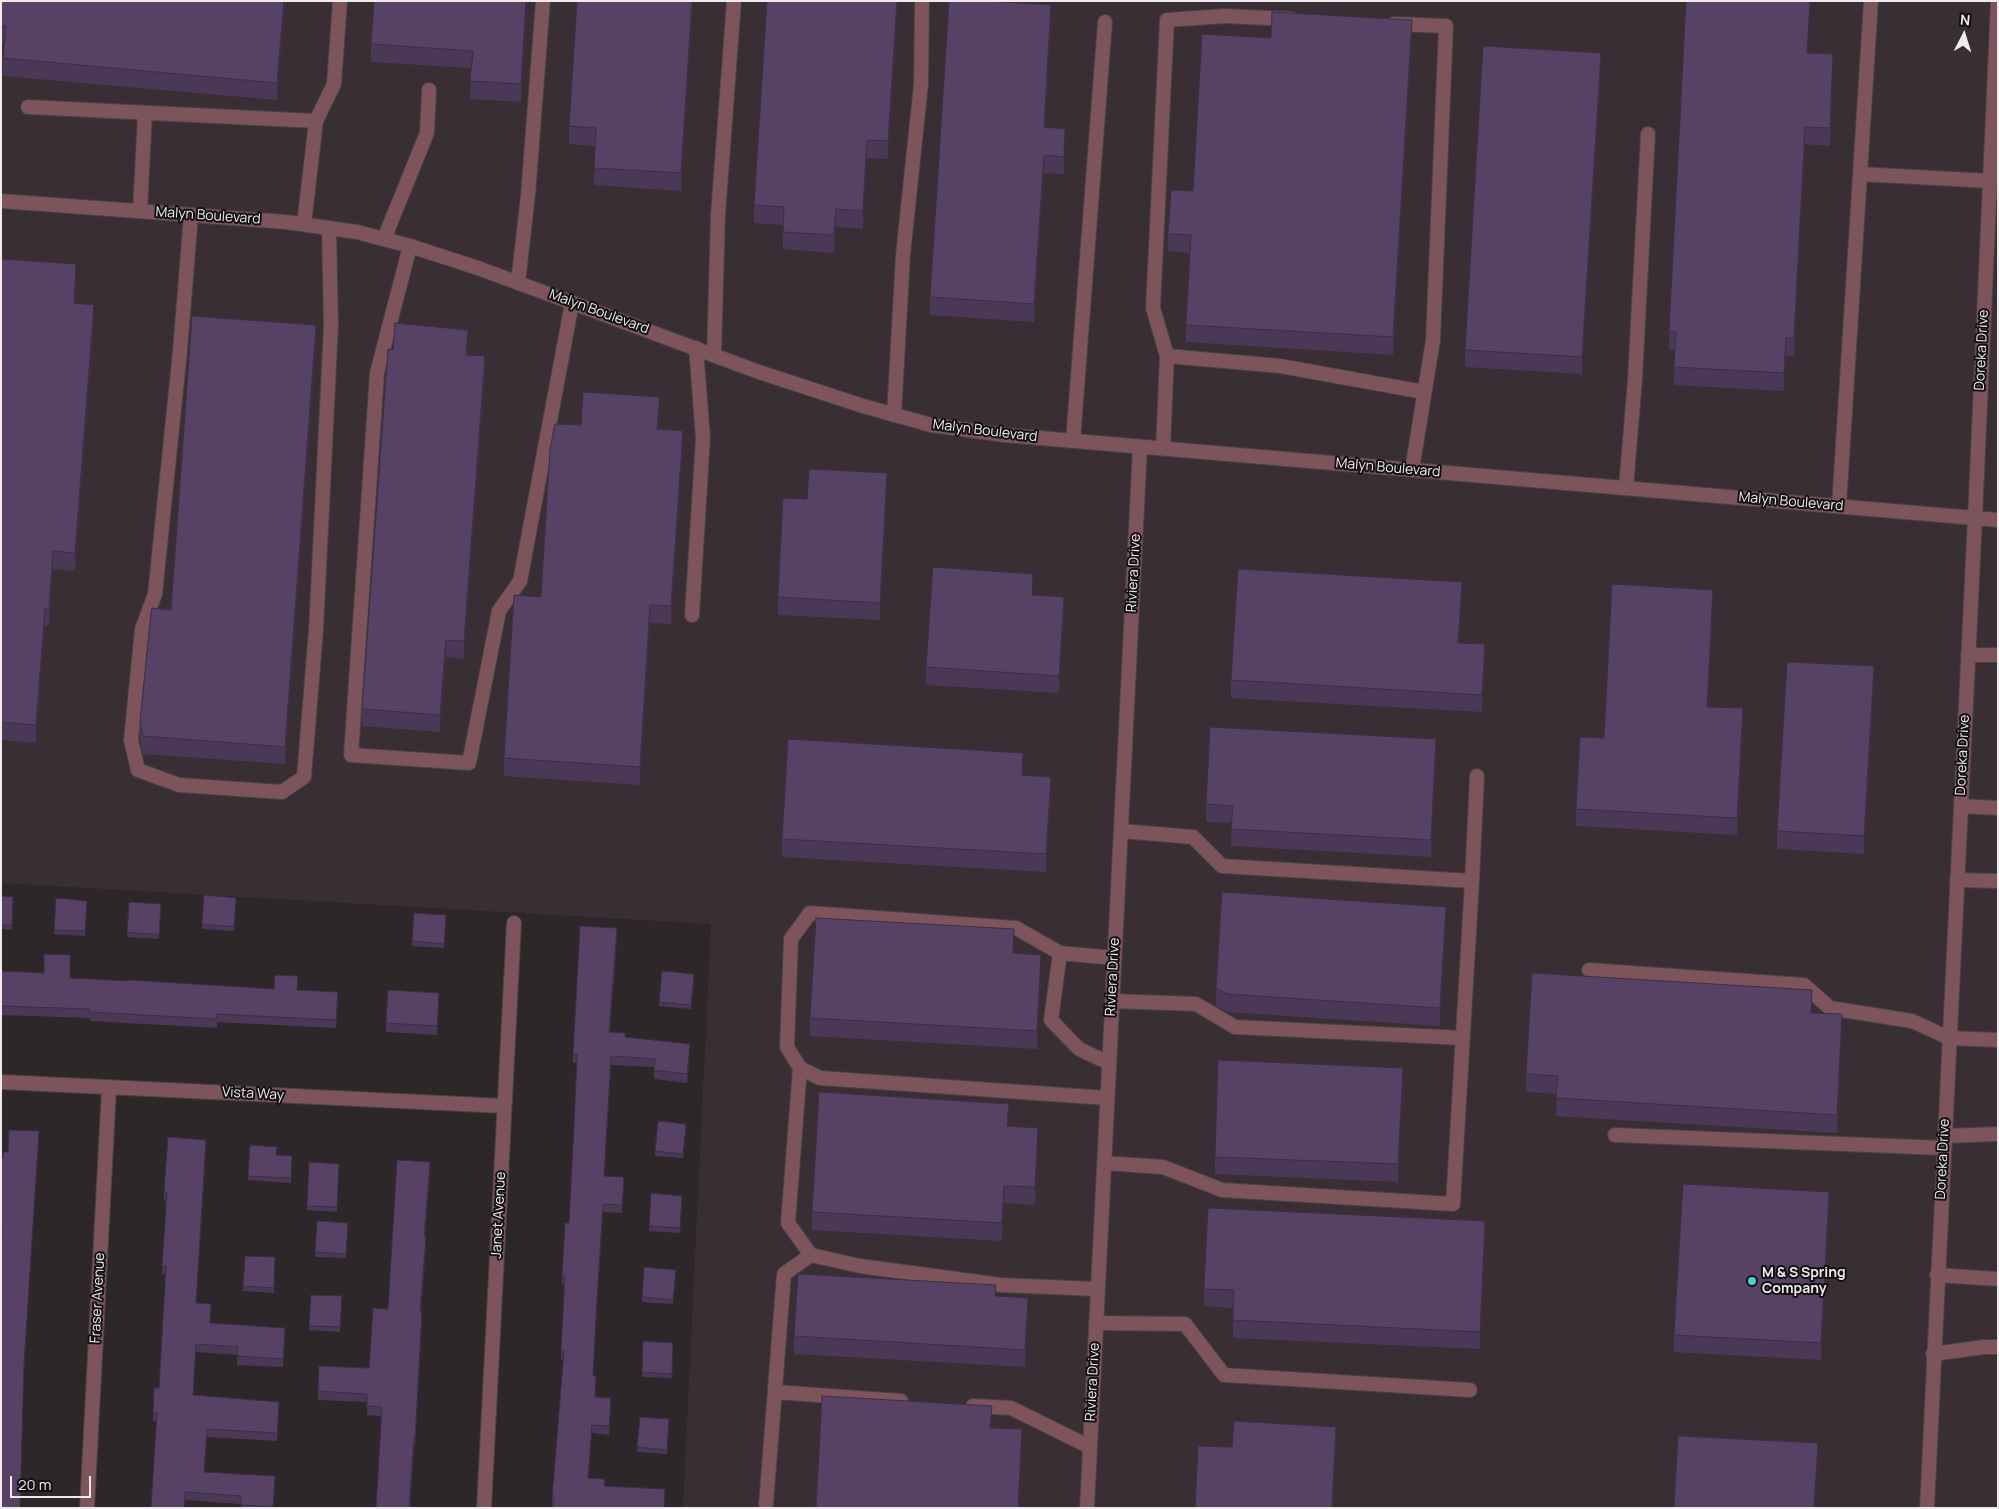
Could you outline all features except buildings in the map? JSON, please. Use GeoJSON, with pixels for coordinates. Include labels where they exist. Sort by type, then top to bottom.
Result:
{"type":"FeatureCollection","features":[{"type":"Feature","properties":{"kind":"street"},"geometry":{"type":"LineString","coordinates":[[304,224],[316,121],[334,84],[340,1]]}},
{"type":"Feature","properties":{"kind":"street"},"geometry":{"type":"LineString","coordinates":[[518,283],[528,195],[543,1]]}},
{"type":"Feature","properties":{"kind":"street"},"geometry":{"type":"LineString","coordinates":[[714,355],[718,215],[734,1]]}},
{"type":"Feature","properties":{"kind":"street"},"geometry":{"type":"LineString","coordinates":[[894,415],[903,255],[921,84],[922,1]]}},
{"type":"Feature","properties":{"kind":"street"},"geometry":{"type":"LineString","coordinates":[[1839,506],[1871,1]]}},
{"type":"Feature","properties":{"kind":"street","name":"Doreka Drive"},"geometry":{"type":"LineString","coordinates":[[1927,1508],[1998,1]]}},
{"type":"Feature","properties":{"kind":"street"},"geometry":{"type":"LineString","coordinates":[[1162,448],[1167,356],[1154,308],[1167,20],[1225,16],[1302,19]]}},
{"type":"Feature","properties":{"kind":"street"},"geometry":{"type":"LineString","coordinates":[[1073,441],[1105,22]]}},
{"type":"Feature","properties":{"kind":"street"},"geometry":{"type":"LineString","coordinates":[[1379,23],[1446,26],[1433,340],[1412,470]]}},
{"type":"Feature","properties":{"kind":"street"},"geometry":{"type":"LineString","coordinates":[[384,239],[427,133],[429,90]]}},
{"type":"Feature","properties":{"kind":"street"},"geometry":{"type":"LineString","coordinates":[[28,106],[145,114],[316,121]]}},
{"type":"Feature","properties":{"kind":"street"},"geometry":{"type":"LineString","coordinates":[[140,211],[145,114]]}},
{"type":"Feature","properties":{"kind":"street"},"geometry":{"type":"LineString","coordinates":[[1626,488],[1635,379],[1648,134]]}},
{"type":"Feature","properties":{"kind":"street"},"geometry":{"type":"LineString","coordinates":[[1860,174],[1990,181]]}},
{"type":"Feature","properties":{"kind":"street","name":"Malyn Boulevard"},"geometry":{"type":"LineString","coordinates":[[1,201],[304,224],[357,232],[410,246],[518,283],[714,355],[854,403],[931,425],[1005,435],[1998,520]]}},
{"type":"Feature","properties":{"kind":"street"},"geometry":{"type":"LineString","coordinates":[[191,215],[180,351],[155,594],[142,630],[131,740],[138,770],[179,785],[282,792],[304,778],[316,630],[331,326],[329,228]]}},
{"type":"Feature","properties":{"kind":"street"},"geometry":{"type":"LineString","coordinates":[[410,246],[377,373],[351,755],[469,763],[499,610],[520,581],[572,303]]}},
{"type":"Feature","properties":{"kind":"street"},"geometry":{"type":"LineString","coordinates":[[692,615],[703,438],[696,348]]}},
{"type":"Feature","properties":{"kind":"street"},"geometry":{"type":"LineString","coordinates":[[1167,356],[1280,366],[1424,392]]}},
{"type":"Feature","properties":{"kind":"street","name":"Riviera Drive"},"geometry":{"type":"LineString","coordinates":[[1086,1508],[1140,446]]}},
{"type":"Feature","properties":{"kind":"street"},"geometry":{"type":"LineString","coordinates":[[1968,654],[1998,655]]}},
{"type":"Feature","properties":{"kind":"street"},"geometry":{"type":"LineString","coordinates":[[1104,1163],[1162,1167],[1222,1190],[1453,1204],[1478,776]]}},
{"type":"Feature","properties":{"kind":"street"},"geometry":{"type":"LineString","coordinates":[[1961,806],[1998,808]]}},
{"type":"Feature","properties":{"kind":"street"},"geometry":{"type":"LineString","coordinates":[[1121,831],[1193,837],[1222,866],[1472,881]]}},
{"type":"Feature","properties":{"kind":"street"},"geometry":{"type":"LineString","coordinates":[[1957,880],[1998,881]]}},
{"type":"Feature","properties":{"kind":"street"},"geometry":{"type":"LineString","coordinates":[[1107,1098],[820,1078],[800,1068],[787,1047],[791,939],[810,913],[1016,928],[1060,953],[1114,958]]}},
{"type":"Feature","properties":{"kind":"street","name":"Janet Avenue"},"geometry":{"type":"LineString","coordinates":[[484,1508],[514,923]]}},
{"type":"Feature","properties":{"kind":"street"},"geometry":{"type":"LineString","coordinates":[[1060,953],[1051,1020],[1079,1049],[1109,1063]]}},
{"type":"Feature","properties":{"kind":"street"},"geometry":{"type":"LineString","coordinates":[[1589,970],[1804,986],[1830,1008],[1912,1021],[1949,1038],[1998,1040]]}},
{"type":"Feature","properties":{"kind":"street"},"geometry":{"type":"LineString","coordinates":[[1112,1001],[1196,1004],[1235,1027],[1463,1038]]}},
{"type":"Feature","properties":{"kind":"street"},"geometry":{"type":"LineString","coordinates":[[800,1068],[788,1223],[811,1255],[860,1266],[991,1284],[1097,1289]]}},
{"type":"Feature","properties":{"kind":"street","name":"Vista Way"},"geometry":{"type":"LineString","coordinates":[[1,1082],[504,1106]]}},
{"type":"Feature","properties":{"kind":"street","name":"Fraser Avenue"},"geometry":{"type":"LineString","coordinates":[[87,1508],[109,1088]]}},
{"type":"Feature","properties":{"kind":"street"},"geometry":{"type":"LineString","coordinates":[[1615,1135],[1944,1142],[1998,1134]]}},
{"type":"Feature","properties":{"kind":"street"},"geometry":{"type":"LineString","coordinates":[[766,1504],[784,1274],[811,1255]]}},
{"type":"Feature","properties":{"kind":"street"},"geometry":{"type":"LineString","coordinates":[[1937,1275],[1998,1279]]}},
{"type":"Feature","properties":{"kind":"street"},"geometry":{"type":"LineString","coordinates":[[1096,1323],[1184,1324],[1224,1375],[1470,1390]]}},
{"type":"Feature","properties":{"kind":"street"},"geometry":{"type":"LineString","coordinates":[[1934,1354],[1984,1347],[1998,1347]]}},
{"type":"Feature","properties":{"kind":"street"},"geometry":{"type":"LineString","coordinates":[[775,1392],[913,1402]]}},
{"type":"Feature","properties":{"kind":"street"},"geometry":{"type":"LineString","coordinates":[[962,1405],[1011,1408],[1090,1447]]}},
{"type":"Feature","properties":{"kind":"shaded area"},"geometry":{"type":"Polygon","coordinates":[[[1,1],[1998,1],[1998,1508],[683,1508],[711,924],[1,883],[1,1]]]}},
{"type":"Feature","properties":{"kind":"place","name":"M & S Spring Company"},"geometry":{"type":"Point","coordinates":[1752,1281]}}]}
